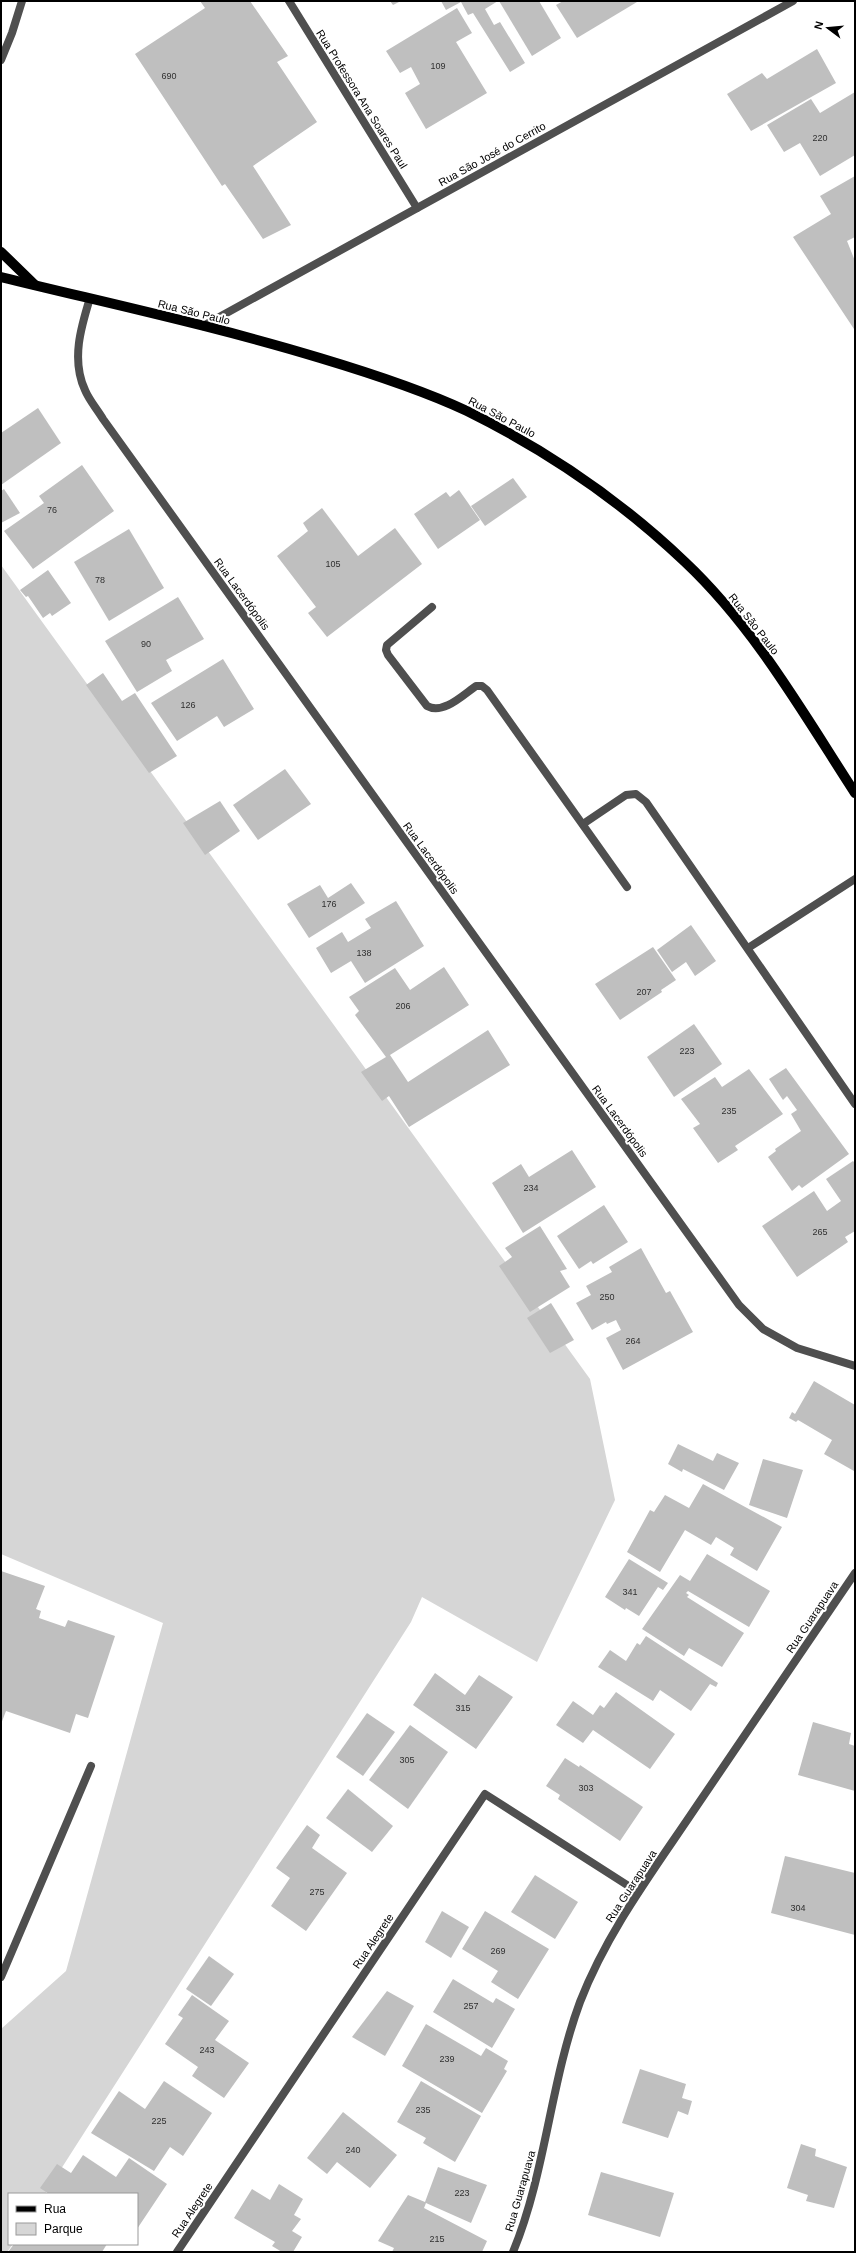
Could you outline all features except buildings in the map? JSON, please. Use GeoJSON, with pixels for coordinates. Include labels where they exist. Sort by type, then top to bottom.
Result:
{"type":"FeatureCollection","features":[{"type":"Feature","properties":{"kind":"main road"},"geometry":{"type":"LineString","coordinates":[[1,252],[35,285]]}},
{"type":"Feature","properties":{"kind":"main road","name":"Rua São Paulo"},"geometry":{"type":"LineString","coordinates":[[1,277],[270,343],[368,373],[411,388],[464,410],[508,432],[552,458],[612,501],[686,563],[751,636],[855,792]]}},
{"type":"Feature","properties":{"kind":"street"},"geometry":{"type":"LineString","coordinates":[[1,60],[12,33],[22,1]]}},
{"type":"Feature","properties":{"kind":"street","name":"Rua Professora Ana Soares Paul"},"geometry":{"type":"LineString","coordinates":[[289,1],[417,208]]}},
{"type":"Feature","properties":{"kind":"street","name":"Rua São José do Cerrito"},"geometry":{"type":"LineString","coordinates":[[203,326],[793,1]]}},
{"type":"Feature","properties":{"kind":"street","name":"Rua Lacerdópolis"},"geometry":{"type":"LineString","coordinates":[[90,298],[80,330],[77,362],[84,389],[108,425],[739,1305],[763,1328],[797,1348],[855,1366]]}},
{"type":"Feature","properties":{"kind":"street"},"geometry":{"type":"LineString","coordinates":[[432,607],[387,644],[386,650],[388,655],[427,706],[434,710],[441,709],[476,686],[482,686],[487,690],[627,887]]}},
{"type":"Feature","properties":{"kind":"street"},"geometry":{"type":"LineString","coordinates":[[583,824],[626,795],[636,794],[646,802],[855,1104]]}},
{"type":"Feature","properties":{"kind":"street"},"geometry":{"type":"LineString","coordinates":[[748,948],[855,879]]}},
{"type":"Feature","properties":{"kind":"street","name":"Rua Guarapuava"},"geometry":{"type":"LineString","coordinates":[[513,2252],[536,2182],[567,2042],[580,2002],[598,1962],[638,1892],[855,1573]]}},
{"type":"Feature","properties":{"kind":"street"},"geometry":{"type":"LineString","coordinates":[[1,1977],[91,1766]]}},
{"type":"Feature","properties":{"kind":"street","name":"Rua Alegrete"},"geometry":{"type":"LineString","coordinates":[[177,2252],[485,1794],[638,1892]]}},
{"type":"Feature","properties":{"kind":"green space"},"geometry":{"type":"Polygon","coordinates":[[[1,565],[590,1379],[615,1500],[537,1662],[422,1597],[411,1622],[46,2193],[8,2193],[8,2245],[12,2245],[7,2252],[1,2252],[1,2029],[66,1971],[163,1623],[1,1554],[1,565]]]}}]}
